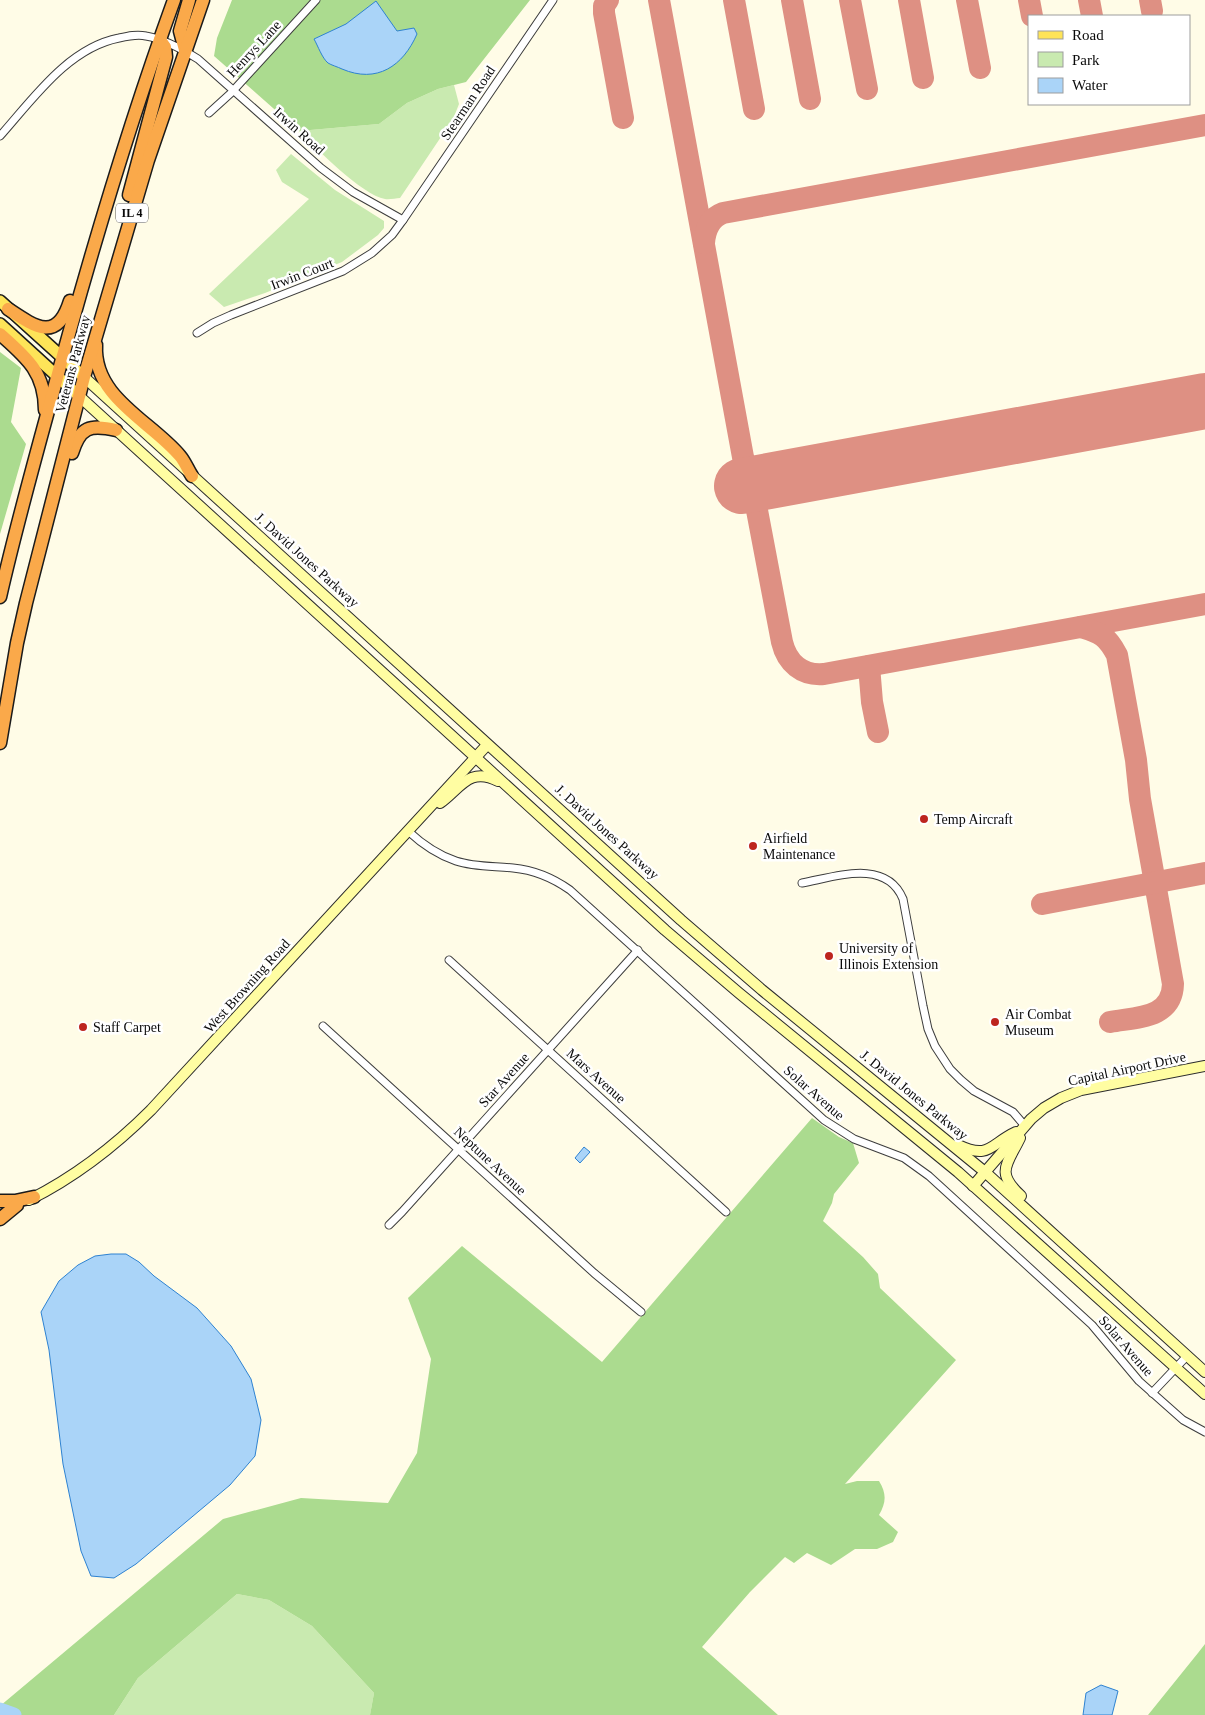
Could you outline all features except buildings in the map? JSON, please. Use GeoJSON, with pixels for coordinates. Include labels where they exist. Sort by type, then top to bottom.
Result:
{"type":"FeatureCollection","features":[{"type":"Feature","properties":{"kind":"highway","name":"Veterans Parkway"},"geometry":{"type":"LineString","coordinates":[[0,598],[62,357],[109,194],[174,0]]}},
{"type":"Feature","properties":{"kind":"highway"},"geometry":{"type":"LineString","coordinates":[[184,50],[180,31],[188,0]]}},
{"type":"Feature","properties":{"kind":"highway","name":"Veterans Parkway"},"geometry":{"type":"LineString","coordinates":[[0,743],[17,643],[36,561],[84,377],[122,245],[184,50],[203,0]]}},
{"type":"Feature","properties":{"kind":"highway"},"geometry":{"type":"LineString","coordinates":[[122,245],[121,225],[166,57],[165,47],[160,40]]}},
{"type":"Feature","properties":{"kind":"highway"},"geometry":{"type":"LineString","coordinates":[[4,305],[26,321],[40,328],[54,325],[64,317],[97,212],[109,194]]}},
{"type":"Feature","properties":{"kind":"highway"},"geometry":{"type":"LineString","coordinates":[[98,327],[97,358],[103,377],[110,390],[180,456],[192,476]]}},
{"type":"Feature","properties":{"kind":"highway"},"geometry":{"type":"LineString","coordinates":[[0,334],[32,364],[38,375],[45,400],[45,422]]}},
{"type":"Feature","properties":{"kind":"highway"},"geometry":{"type":"LineString","coordinates":[[36,561],[47,548],[71,456],[79,436],[84,431],[93,427],[116,430]]}},
{"type":"Feature","properties":{"kind":"highway"},"geometry":{"type":"LineString","coordinates":[[0,1201],[15,1201],[34,1197]]}},
{"type":"Feature","properties":{"kind":"highway"},"geometry":{"type":"LineString","coordinates":[[0,1219],[17,1206]]}},
{"type":"Feature","properties":{"kind":"main road","name":"J. David Jones Parkway"},"geometry":{"type":"LineString","coordinates":[[4,305],[703,939],[985,1172],[1205,1372]]}},
{"type":"Feature","properties":{"kind":"main road"},"geometry":{"type":"LineString","coordinates":[[0,324],[672,936],[899,1122],[1029,1235],[1205,1394]]}},
{"type":"Feature","properties":{"kind":"main road","name":"West Browning Road"},"geometry":{"type":"LineString","coordinates":[[0,1212],[17,1206],[59,1183],[94,1160],[137,1124],[487,745]]}},
{"type":"Feature","properties":{"kind":"main road"},"geometry":{"type":"LineString","coordinates":[[418,820],[446,799],[469,778],[492,778],[506,785]]}},
{"type":"Feature","properties":{"kind":"main road","name":"Capital Airport Drive"},"geometry":{"type":"LineString","coordinates":[[973,1186],[1024,1128],[1052,1102],[1081,1090],[1205,1066]]}},
{"type":"Feature","properties":{"kind":"main road"},"geometry":{"type":"LineString","coordinates":[[945,1140],[972,1151],[980,1151],[993,1147],[1008,1136],[1024,1128]]}},
{"type":"Feature","properties":{"kind":"main road"},"geometry":{"type":"LineString","coordinates":[[1024,1128],[1005,1168],[1007,1181],[1012,1188],[1071,1241],[1087,1264]]}},
{"type":"Feature","properties":{"kind":"street","name":"Henrys Lane"},"geometry":{"type":"LineString","coordinates":[[209,113],[234,89],[316,0]]}},
{"type":"Feature","properties":{"kind":"street","name":"Stearman Road"},"geometry":{"type":"LineString","coordinates":[[403,220],[553,0]]}},
{"type":"Feature","properties":{"kind":"street","name":"Irwin Road"},"geometry":{"type":"LineString","coordinates":[[0,136],[60,70],[76,57],[92,46],[112,39],[145,35],[184,50],[205,64],[343,185],[403,220]]}},
{"type":"Feature","properties":{"kind":"street","name":"Irwin Court"},"geometry":{"type":"LineString","coordinates":[[197,333],[231,315],[344,271],[372,253],[392,235],[403,220]]}},
{"type":"Feature","properties":{"kind":"street","name":"Solar Avenue"},"geometry":{"type":"LineString","coordinates":[[408,831],[421,843],[456,861],[470,865],[524,870],[554,880],[570,890],[824,1120],[854,1139],[904,1158],[929,1176],[1092,1325],[1102,1335],[1127,1370],[1183,1420],[1205,1432]]}},
{"type":"Feature","properties":{"kind":"street"},"geometry":{"type":"LineString","coordinates":[[802,883],[854,873],[868,873],[882,877],[897,888],[904,899],[923,1006],[928,1029],[935,1046],[950,1069],[960,1080],[981,1095],[1013,1112],[1024,1128]]}},
{"type":"Feature","properties":{"kind":"street","name":"Star Avenue"},"geometry":{"type":"LineString","coordinates":[[389,1225],[638,950]]}},
{"type":"Feature","properties":{"kind":"street","name":"Mars Avenue"},"geometry":{"type":"LineString","coordinates":[[449,960],[726,1212]]}},
{"type":"Feature","properties":{"kind":"street","name":"Neptune Avenue"},"geometry":{"type":"LineString","coordinates":[[323,1026],[594,1274],[641,1312]]}},
{"type":"Feature","properties":{"kind":"street"},"geometry":{"type":"LineString","coordinates":[[1152,1393],[1187,1356]]}},
{"type":"Feature","properties":{"kind":"green space"},"geometry":{"type":"Polygon","coordinates":[[[232,0],[530,0],[466,82],[438,89],[407,103],[379,124],[299,131],[214,56],[217,38],[232,0]]]}},
{"type":"Feature","properties":{"kind":"green space"},"geometry":{"type":"Polygon","coordinates":[[[454,85],[459,104],[453,119],[400,198],[385,199],[375,196],[364,189],[340,170],[299,131],[379,124],[407,103],[438,89],[454,85]]]}},
{"type":"Feature","properties":{"kind":"green space"},"geometry":{"type":"Polygon","coordinates":[[[291,154],[335,190],[384,221],[384,228],[378,235],[342,262],[265,293],[224,307],[209,294],[309,199],[282,182],[276,170],[291,154]]]}},
{"type":"Feature","properties":{"kind":"green space"},"geometry":{"type":"Polygon","coordinates":[[[0,352],[21,368],[11,422],[26,444],[0,534],[0,352]]]}},
{"type":"Feature","properties":{"kind":"green space"},"geometry":{"type":"Polygon","coordinates":[[[812,1118],[839,1137],[853,1143],[859,1163],[834,1194],[832,1203],[823,1221],[863,1257],[878,1274],[880,1288],[956,1360],[845,1484],[857,1481],[879,1481],[885,1498],[879,1515],[898,1532],[893,1542],[877,1549],[855,1549],[831,1565],[807,1553],[794,1563],[785,1557],[750,1592],[702,1647],[778,1715],[370,1715],[374,1693],[312,1626],[269,1600],[237,1594],[138,1678],[114,1715],[0,1715],[0,1706],[223,1519],[301,1498],[388,1503],[417,1453],[431,1359],[408,1298],[462,1246],[602,1362],[812,1118]]]}},
{"type":"Feature","properties":{"kind":"green space"},"geometry":{"type":"Polygon","coordinates":[[[237,1594],[269,1600],[312,1626],[374,1693],[370,1715],[114,1715],[138,1678],[237,1594]]]}},
{"type":"Feature","properties":{"kind":"green space"},"geometry":{"type":"Polygon","coordinates":[[[1205,1644],[1205,1715],[1148,1715],[1198,1653],[1205,1644]]]}},
{"type":"Feature","properties":{"kind":"water"},"geometry":{"type":"Polygon","coordinates":[[[376,1],[397,31],[414,28],[417,34],[404,55],[387,69],[377,73],[355,73],[328,63],[314,39],[346,24],[376,1]]]}},
{"type":"Feature","properties":{"kind":"water"},"geometry":{"type":"Polygon","coordinates":[[[584,1147],[590,1152],[580,1163],[575,1158],[584,1147]]]}},
{"type":"Feature","properties":{"kind":"water"},"geometry":{"type":"Polygon","coordinates":[[[126,1254],[139,1262],[154,1276],[197,1308],[231,1346],[251,1379],[261,1420],[255,1456],[230,1485],[136,1564],[114,1578],[91,1576],[81,1551],[63,1464],[49,1350],[41,1312],[59,1281],[78,1265],[95,1256],[126,1254]]]}},
{"type":"Feature","properties":{"kind":"water"},"geometry":{"type":"Polygon","coordinates":[[[1101,1685],[1118,1691],[1112,1715],[1083,1715],[1086,1693],[1101,1685]]]}},
{"type":"Feature","properties":{"kind":"waterway"},"geometry":{"type":"LineString","coordinates":[[0,1710],[14,1715]]}},
{"type":"Feature","properties":{"kind":"taxiway"},"geometry":{"type":"LineString","coordinates":[[608,0],[604,6],[604,13],[623,118]]}},
{"type":"Feature","properties":{"kind":"taxiway"},"geometry":{"type":"LineString","coordinates":[[659,0],[743,457],[752,484],[782,642],[792,662],[809,673],[824,674],[1205,604]]}},
{"type":"Feature","properties":{"kind":"taxiway"},"geometry":{"type":"LineString","coordinates":[[734,0],[754,109]]}},
{"type":"Feature","properties":{"kind":"taxiway"},"geometry":{"type":"LineString","coordinates":[[792,0],[810,99]]}},
{"type":"Feature","properties":{"kind":"taxiway"},"geometry":{"type":"LineString","coordinates":[[850,0],[867,89]]}},
{"type":"Feature","properties":{"kind":"taxiway"},"geometry":{"type":"LineString","coordinates":[[909,0],[923,78]]}},
{"type":"Feature","properties":{"kind":"taxiway"},"geometry":{"type":"LineString","coordinates":[[967,0],[980,68]]}},
{"type":"Feature","properties":{"kind":"taxiway"},"geometry":{"type":"LineString","coordinates":[[1029,0],[1032,15]]}},
{"type":"Feature","properties":{"kind":"taxiway"},"geometry":{"type":"LineString","coordinates":[[1089,0],[1092,15]]}},
{"type":"Feature","properties":{"kind":"taxiway"},"geometry":{"type":"LineString","coordinates":[[1150,0],[1152,11]]}},
{"type":"Feature","properties":{"kind":"taxiway"},"geometry":{"type":"LineString","coordinates":[[704,243],[709,225],[718,215],[723,213],[1205,125]]}},
{"type":"Feature","properties":{"kind":"taxiway"},"geometry":{"type":"LineString","coordinates":[[1081,627],[1103,636],[1117,655],[1173,984],[1171,995],[1166,1004],[1159,1010],[1141,1017],[1110,1022]]}},
{"type":"Feature","properties":{"kind":"taxiway"},"geometry":{"type":"LineString","coordinates":[[869,666],[872,702],[878,732]]}},
{"type":"Feature","properties":{"kind":"taxiway"},"geometry":{"type":"LineString","coordinates":[[1042,904],[1205,873]]}},
{"type":"Feature","properties":{"kind":"runway"},"geometry":{"type":"LineString","coordinates":[[742,486],[1205,401]]}},
{"type":"Feature","properties":{"kind":"place","name":"Temp Aircraft"},"geometry":{"type":"Point","coordinates":[924,819]}},
{"type":"Feature","properties":{"kind":"place","name":"Airfield Maintenance"},"geometry":{"type":"Point","coordinates":[753,846]}},
{"type":"Feature","properties":{"kind":"place","name":"University of Illinois Extension"},"geometry":{"type":"Point","coordinates":[829,956]}},
{"type":"Feature","properties":{"kind":"place","name":"Air Combat Museum"},"geometry":{"type":"Point","coordinates":[995,1022]}},
{"type":"Feature","properties":{"kind":"place","name":"Staff Carpet"},"geometry":{"type":"Point","coordinates":[83,1027]}}]}
